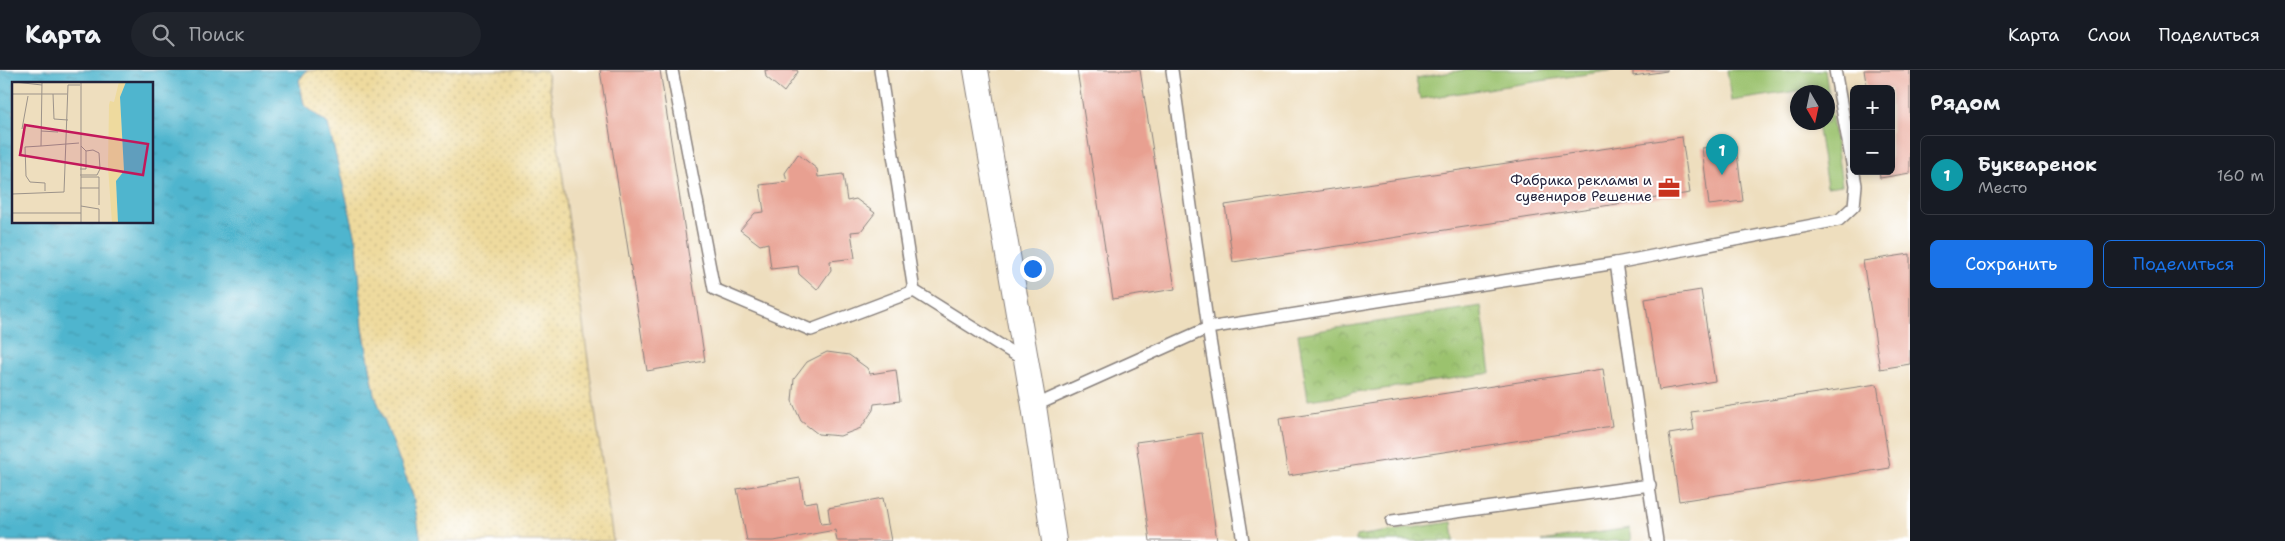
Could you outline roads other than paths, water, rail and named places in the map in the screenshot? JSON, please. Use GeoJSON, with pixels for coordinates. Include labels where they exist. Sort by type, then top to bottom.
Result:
{"type":"FeatureCollection","features":[{"type":"Feature","properties":{"kind":"street"},"geometry":{"type":"LineString","coordinates":[[976,70],[1034,406],[1054,541]]}},
{"type":"Feature","properties":{"kind":"lane"},"geometry":{"type":"LineString","coordinates":[[672,70],[714,289],[811,330],[914,291]]}},
{"type":"Feature","properties":{"kind":"lane"},"geometry":{"type":"LineString","coordinates":[[880,70],[914,291],[1026,361]]}},
{"type":"Feature","properties":{"kind":"lane"},"geometry":{"type":"LineString","coordinates":[[1172,70],[1208,328],[1243,541]]}},
{"type":"Feature","properties":{"kind":"lane"},"geometry":{"type":"LineString","coordinates":[[1034,406],[1208,328],[1616,263],[1839,220],[1854,206],[1856,186],[1835,70]]}},
{"type":"Feature","properties":{"kind":"lane"},"geometry":{"type":"LineString","coordinates":[[1616,263],[1658,541]]}},
{"type":"Feature","properties":{"kind":"lane"},"geometry":{"type":"LineString","coordinates":[[1392,521],[1650,485]]}},
{"type":"Feature","properties":{"kind":"water"},"geometry":{"type":"Polygon","coordinates":[[[0,70],[307,70],[299,80],[304,105],[328,124],[357,242],[363,329],[375,395],[413,496],[421,541],[0,541],[0,70]]]}},
{"type":"Feature","properties":{"kind":"place","name":"Букваренок"},"geometry":{"type":"Point","coordinates":[1722,175]}},
{"type":"Feature","properties":{"kind":"place","name":"Фабрика рекламы и сувениров Решение"},"geometry":{"type":"Point","coordinates":[1669,188]}}]}
